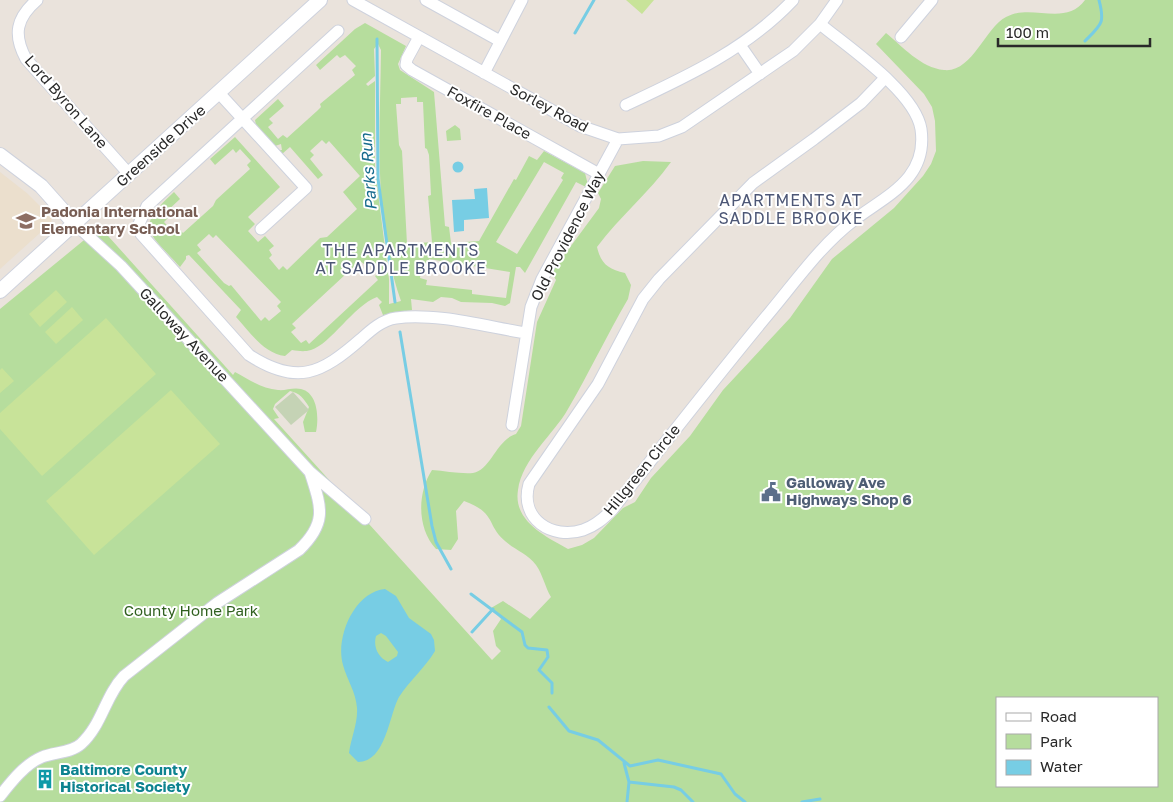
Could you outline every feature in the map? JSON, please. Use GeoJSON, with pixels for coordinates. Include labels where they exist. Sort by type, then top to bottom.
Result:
{"type":"FeatureCollection","features":[{"type":"Feature","properties":{"kind":"street","name":"Lord Byron Lane"},"geometry":{"type":"LineString","coordinates":[[37,0],[18,22],[16,34],[19,47],[26,59],[129,174]]}},
{"type":"Feature","properties":{"kind":"street","name":"Greenside Drive"},"geometry":{"type":"LineString","coordinates":[[0,290],[320,0]]}},
{"type":"Feature","properties":{"kind":"street","name":"Sorley Road"},"geometry":{"type":"LineString","coordinates":[[353,0],[580,126],[618,139],[659,136],[682,127],[793,51],[820,24],[837,0]]}},
{"type":"Feature","properties":{"kind":"street"},"geometry":{"type":"LineString","coordinates":[[426,0],[500,41]]}},
{"type":"Feature","properties":{"kind":"street"},"geometry":{"type":"LineString","coordinates":[[484,73],[522,0]]}},
{"type":"Feature","properties":{"kind":"street"},"geometry":{"type":"LineString","coordinates":[[626,105],[696,72],[740,45],[781,13],[793,0]]}},
{"type":"Feature","properties":{"kind":"street"},"geometry":{"type":"LineString","coordinates":[[901,37],[932,0]]}},
{"type":"Feature","properties":{"kind":"street","name":"Hillgreen Circle"},"geometry":{"type":"LineString","coordinates":[[820,24],[885,78],[912,105],[920,128],[918,156],[906,182],[896,192],[849,224],[818,254],[721,371],[606,517],[599,523],[574,532],[550,530],[540,524],[528,506],[526,495],[529,484],[598,384],[643,299],[659,279],[753,183],[861,103],[885,78]]}},
{"type":"Feature","properties":{"kind":"street"},"geometry":{"type":"LineString","coordinates":[[338,31],[147,206],[139,224],[141,234],[249,355],[264,365],[279,370],[308,372],[322,369],[383,322],[407,317],[423,317],[526,333]]}},
{"type":"Feature","properties":{"kind":"street","name":"Foxfire Place"},"geometry":{"type":"LineString","coordinates":[[419,37],[407,59],[406,65],[412,70],[600,174]]}},
{"type":"Feature","properties":{"kind":"street"},"geometry":{"type":"LineString","coordinates":[[740,45],[760,74]]}},
{"type":"Feature","properties":{"kind":"street"},"geometry":{"type":"LineString","coordinates":[[219,93],[306,188],[261,229]]}},
{"type":"Feature","properties":{"kind":"street","name":"Old Providence Way"},"geometry":{"type":"LineString","coordinates":[[512,425],[531,307],[542,279],[618,139]]}},
{"type":"Feature","properties":{"kind":"street","name":"Galloway Avenue"},"geometry":{"type":"LineString","coordinates":[[0,155],[28,174],[74,223],[121,266],[310,472],[365,519]]}},
{"type":"Feature","properties":{"kind":"street"},"geometry":{"type":"LineString","coordinates":[[0,796],[24,769],[40,758],[79,746],[96,726],[117,684],[124,676],[217,604],[298,550],[308,541],[318,526],[320,508],[310,472]]}},
{"type":"Feature","properties":{"kind":"shaded area","name":"Padonia International Elementary School"},"geometry":{"type":"Polygon","coordinates":[[[0,172],[28,194],[52,218],[51,223],[0,269],[0,172]]]}},
{"type":"Feature","properties":{"kind":"green space"},"geometry":{"type":"Polygon","coordinates":[[[626,0],[654,0],[642,14],[626,0]]]}},
{"type":"Feature","properties":{"kind":"green space","name":"County Home Park"},"geometry":{"type":"Polygon","coordinates":[[[1085,0],[1173,0],[1173,802],[0,802],[0,309],[100,227],[233,375],[235,372],[266,388],[281,390],[295,388],[307,391],[311,395],[317,413],[316,432],[305,432],[303,422],[309,407],[301,397],[290,391],[275,404],[273,409],[279,418],[274,419],[492,660],[501,651],[496,646],[493,631],[501,619],[491,608],[503,601],[530,619],[551,597],[533,561],[499,535],[482,510],[464,501],[456,511],[458,539],[451,550],[436,549],[425,531],[422,521],[421,511],[424,489],[432,470],[458,473],[479,471],[503,442],[516,434],[521,426],[537,322],[556,280],[553,275],[554,269],[599,208],[601,199],[598,193],[615,166],[643,161],[671,162],[597,247],[606,265],[614,270],[625,273],[631,285],[628,299],[568,409],[532,457],[521,479],[518,490],[520,510],[526,519],[541,533],[568,549],[582,545],[594,538],[623,508],[635,502],[651,478],[690,436],[723,390],[790,318],[832,259],[894,208],[923,176],[931,164],[936,151],[935,121],[932,107],[924,94],[876,44],[886,33],[912,56],[927,65],[944,70],[954,69],[963,65],[978,49],[991,30],[1006,17],[1026,12],[1058,14],[1077,8],[1085,0]]]}},
{"type":"Feature","properties":{"kind":"green space"},"geometry":{"type":"Polygon","coordinates":[[[365,23],[406,46],[398,64],[400,70],[434,92],[445,226],[449,227],[451,243],[479,241],[529,156],[537,160],[544,151],[585,173],[588,185],[586,187],[576,182],[525,273],[520,267],[516,267],[510,303],[505,306],[492,303],[461,302],[452,298],[441,297],[433,302],[411,299],[412,310],[383,315],[379,305],[382,302],[377,297],[359,308],[319,346],[306,351],[292,350],[285,356],[270,351],[252,335],[236,317],[241,310],[189,255],[186,256],[180,267],[153,237],[150,230],[150,222],[161,204],[174,192],[180,199],[165,213],[169,217],[164,222],[174,233],[179,229],[183,233],[250,169],[247,165],[251,161],[240,149],[236,153],[233,149],[215,165],[210,159],[235,137],[280,187],[248,217],[255,224],[248,231],[258,242],[265,236],[274,246],[269,250],[272,255],[269,258],[279,270],[283,266],[287,270],[320,238],[327,237],[357,209],[343,192],[360,176],[329,141],[326,144],[322,140],[310,151],[314,155],[310,159],[323,175],[318,179],[290,147],[282,154],[278,150],[282,150],[281,144],[275,146],[256,125],[255,120],[278,99],[284,106],[269,119],[273,123],[268,127],[278,139],[283,135],[287,138],[317,111],[321,107],[320,104],[355,75],[352,70],[356,66],[345,55],[340,58],[337,55],[320,70],[316,65],[355,29],[365,23]],[[378,44],[374,49],[375,76],[366,84],[368,86],[375,81],[375,169],[389,279],[389,304],[401,301],[392,271],[382,209],[380,177],[381,50],[378,44]],[[417,97],[401,98],[401,104],[396,104],[399,145],[402,151],[407,244],[432,242],[428,196],[431,195],[429,155],[425,148],[423,102],[417,102],[417,97]],[[544,162],[496,242],[517,254],[563,180],[561,178],[564,173],[544,162]],[[209,234],[197,245],[201,250],[197,253],[224,283],[229,286],[231,285],[261,321],[265,317],[269,321],[281,311],[277,306],[281,302],[216,235],[213,238],[209,234]],[[429,259],[428,264],[422,264],[420,278],[427,280],[426,285],[472,290],[472,294],[506,298],[510,272],[429,259]],[[360,261],[292,324],[296,328],[291,332],[301,343],[306,340],[309,344],[378,280],[375,276],[379,273],[369,261],[364,264],[360,261]]]}},
{"type":"Feature","properties":{"kind":"green space"},"geometry":{"type":"Polygon","coordinates":[[[455,125],[460,129],[461,140],[447,141],[446,131],[455,125]]]}},
{"type":"Feature","properties":{"kind":"green space"},"geometry":{"type":"Polygon","coordinates":[[[56,290],[67,302],[40,327],[29,314],[56,290]]]}},
{"type":"Feature","properties":{"kind":"green space"},"geometry":{"type":"Polygon","coordinates":[[[72,307],[83,320],[56,344],[45,332],[72,307]]]}},
{"type":"Feature","properties":{"kind":"green space"},"geometry":{"type":"Polygon","coordinates":[[[106,318],[156,374],[42,476],[0,429],[0,413],[106,318]]]}},
{"type":"Feature","properties":{"kind":"green space"},"geometry":{"type":"Polygon","coordinates":[[[2,368],[14,381],[0,393],[0,370],[2,368]]]}},
{"type":"Feature","properties":{"kind":"green space"},"geometry":{"type":"Polygon","coordinates":[[[171,390],[220,444],[94,555],[46,501],[171,390]]]}},
{"type":"Feature","properties":{"kind":"green space"},"geometry":{"type":"Polygon","coordinates":[[[293,392],[309,410],[291,425],[275,407],[293,392]]]}},
{"type":"Feature","properties":{"kind":"water"},"geometry":{"type":"Polygon","coordinates":[[[458,161],[464,167],[458,173],[452,167],[458,161]]]}},
{"type":"Feature","properties":{"kind":"water"},"geometry":{"type":"Polygon","coordinates":[[[487,188],[489,218],[464,220],[464,231],[454,232],[452,200],[475,199],[474,189],[487,188]]]}},
{"type":"Feature","properties":{"kind":"water"},"geometry":{"type":"Polygon","coordinates":[[[385,589],[396,596],[409,618],[431,634],[434,640],[435,651],[399,697],[381,746],[367,760],[358,762],[349,753],[357,708],[355,697],[343,665],[341,654],[342,642],[349,618],[356,607],[364,598],[374,592],[385,589]],[[381,633],[376,636],[375,644],[379,654],[388,662],[397,656],[398,652],[386,636],[381,633]]]}},
{"type":"Feature","properties":{"kind":"waterway"},"geometry":{"type":"LineString","coordinates":[[575,33],[594,0]]}},
{"type":"Feature","properties":{"kind":"waterway"},"geometry":{"type":"LineString","coordinates":[[1085,41],[1101,23],[1102,14],[1099,0]]}},
{"type":"Feature","properties":{"kind":"waterway","name":"Parks Run"},"geometry":{"type":"LineString","coordinates":[[377,39],[378,179],[395,302]]}},
{"type":"Feature","properties":{"kind":"waterway","name":"Parks Run"},"geometry":{"type":"LineString","coordinates":[[400,332],[432,526],[436,542],[451,569]]}},
{"type":"Feature","properties":{"kind":"waterway"},"geometry":{"type":"LineString","coordinates":[[471,594],[522,632],[525,645],[528,648],[547,650],[548,657],[539,670],[552,683],[552,693]]}},
{"type":"Feature","properties":{"kind":"waterway"},"geometry":{"type":"LineString","coordinates":[[472,632],[493,609]]}},
{"type":"Feature","properties":{"kind":"waterway"},"geometry":{"type":"LineString","coordinates":[[549,707],[569,731],[598,740],[630,766],[658,760],[721,774],[735,794],[745,802]]}},
{"type":"Feature","properties":{"kind":"waterway"},"geometry":{"type":"LineString","coordinates":[[624,763],[629,782],[627,802]]}},
{"type":"Feature","properties":{"kind":"waterway"},"geometry":{"type":"LineString","coordinates":[[629,782],[674,787],[681,790],[693,802]]}},
{"type":"Feature","properties":{"kind":"waterway"},"geometry":{"type":"LineString","coordinates":[[802,802],[820,799]]}},
{"type":"Feature","properties":{"kind":"place","name":"Padonia International Elementary School"},"geometry":{"type":"Point","coordinates":[26,221]}},
{"type":"Feature","properties":{"kind":"place","name":"Galloway Ave Highways Shop 6"},"geometry":{"type":"Point","coordinates":[771,492]}},
{"type":"Feature","properties":{"kind":"place","name":"Baltimore County Historical Society"},"geometry":{"type":"Point","coordinates":[45,779]}},
{"type":"Feature","properties":{"kind":"district","name":"APARTMENTS AT SADDLE BROOKE"},"geometry":{"type":"Point","coordinates":[791,209]}},
{"type":"Feature","properties":{"kind":"district","name":"THE APARTMENTS AT SADDLE BROOKE"},"geometry":{"type":"Point","coordinates":[401,259]}}]}
